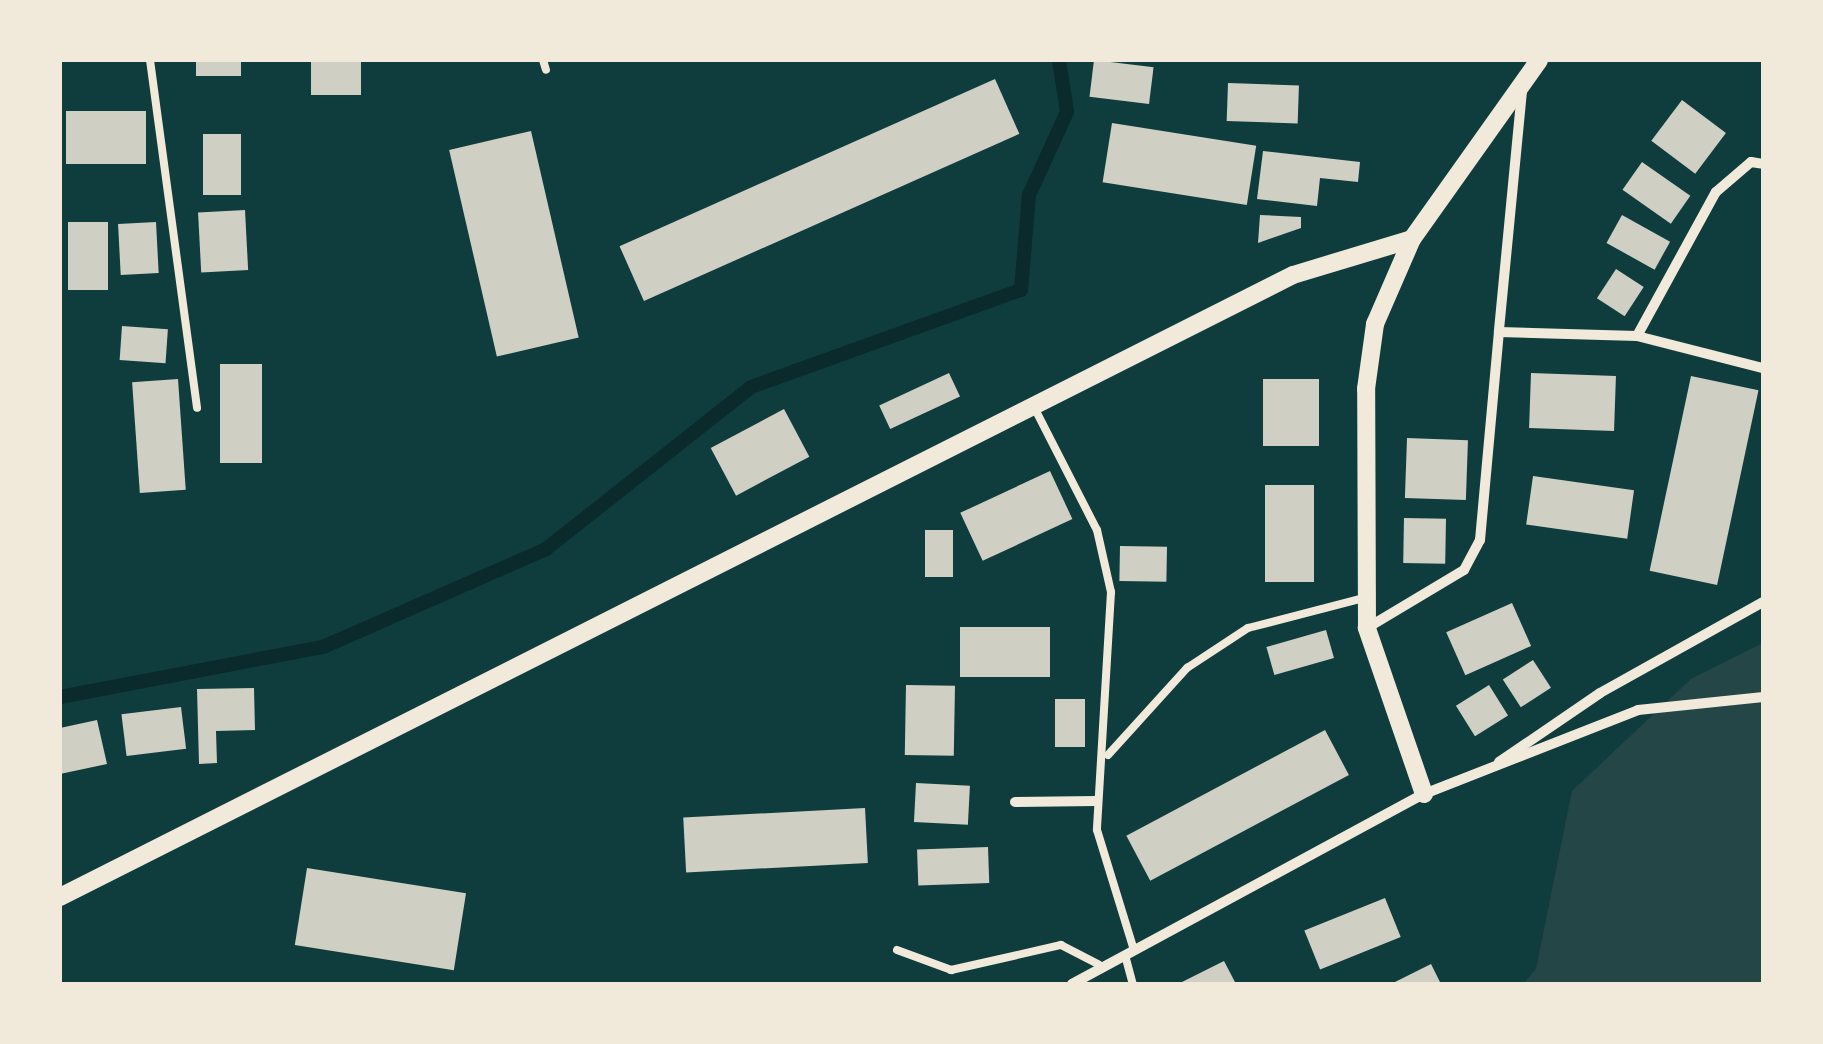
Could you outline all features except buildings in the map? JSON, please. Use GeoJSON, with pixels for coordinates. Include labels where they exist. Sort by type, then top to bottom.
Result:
{"type":"FeatureCollection","features":[{"type":"Feature","properties":{"kind":"street"},"geometry":{"type":"LineString","coordinates":[[1424,794],[1368,628],[1364,598],[1368,373],[1375,324],[1412,239],[1540,60]]}},
{"type":"Feature","properties":{"kind":"street"},"geometry":{"type":"LineString","coordinates":[[1368,628],[1464,570],[1480,540],[1522,84]]}},
{"type":"Feature","properties":{"kind":"street"},"geometry":{"type":"LineString","coordinates":[[1637,336],[1716,192],[1752,162],[1763,164]]}},
{"type":"Feature","properties":{"kind":"street"},"geometry":{"type":"LineString","coordinates":[[60,897],[1035,409],[1293,275],[1412,239]]}},
{"type":"Feature","properties":{"kind":"street"},"geometry":{"type":"LineString","coordinates":[[1498,332],[1637,336],[1763,368]]}},
{"type":"Feature","properties":{"kind":"street"},"geometry":{"type":"LineString","coordinates":[[1482,774],[1600,693],[1763,602]]}},
{"type":"Feature","properties":{"kind":"street"},"geometry":{"type":"LineString","coordinates":[[1072,984],[1098,964],[1424,794],[1638,710],[1763,697]]}},
{"type":"Feature","properties":{"kind":"street"},"geometry":{"type":"LineString","coordinates":[[1015,802],[1096,801]]}},
{"type":"Feature","properties":{"kind":"lane"},"geometry":{"type":"LineString","coordinates":[[150,60],[196,408]]}},
{"type":"Feature","properties":{"kind":"lane"},"geometry":{"type":"LineString","coordinates":[[1035,409],[1104,561],[1108,756],[1096,801],[1133,984]]}},
{"type":"Feature","properties":{"kind":"lane"},"geometry":{"type":"LineString","coordinates":[[1108,756],[1187,668],[1248,628],[1364,598]]}},
{"type":"Feature","properties":{"kind":"lane"},"geometry":{"type":"LineString","coordinates":[[896,950],[951,970],[1061,945],[1098,964]]}},
{"type":"Feature","properties":{"kind":"shaded area"},"geometry":{"type":"Polygon","coordinates":[[[1763,643],[1763,984],[1523,984],[1536,969],[1572,791],[1691,679],[1763,643]]]}},
{"type":"Feature","properties":{"kind":"waterway"},"geometry":{"type":"LineString","coordinates":[[60,697],[323,647],[546,549],[751,387],[1021,290],[1029,195],[1067,112],[1059,60]]}}]}
